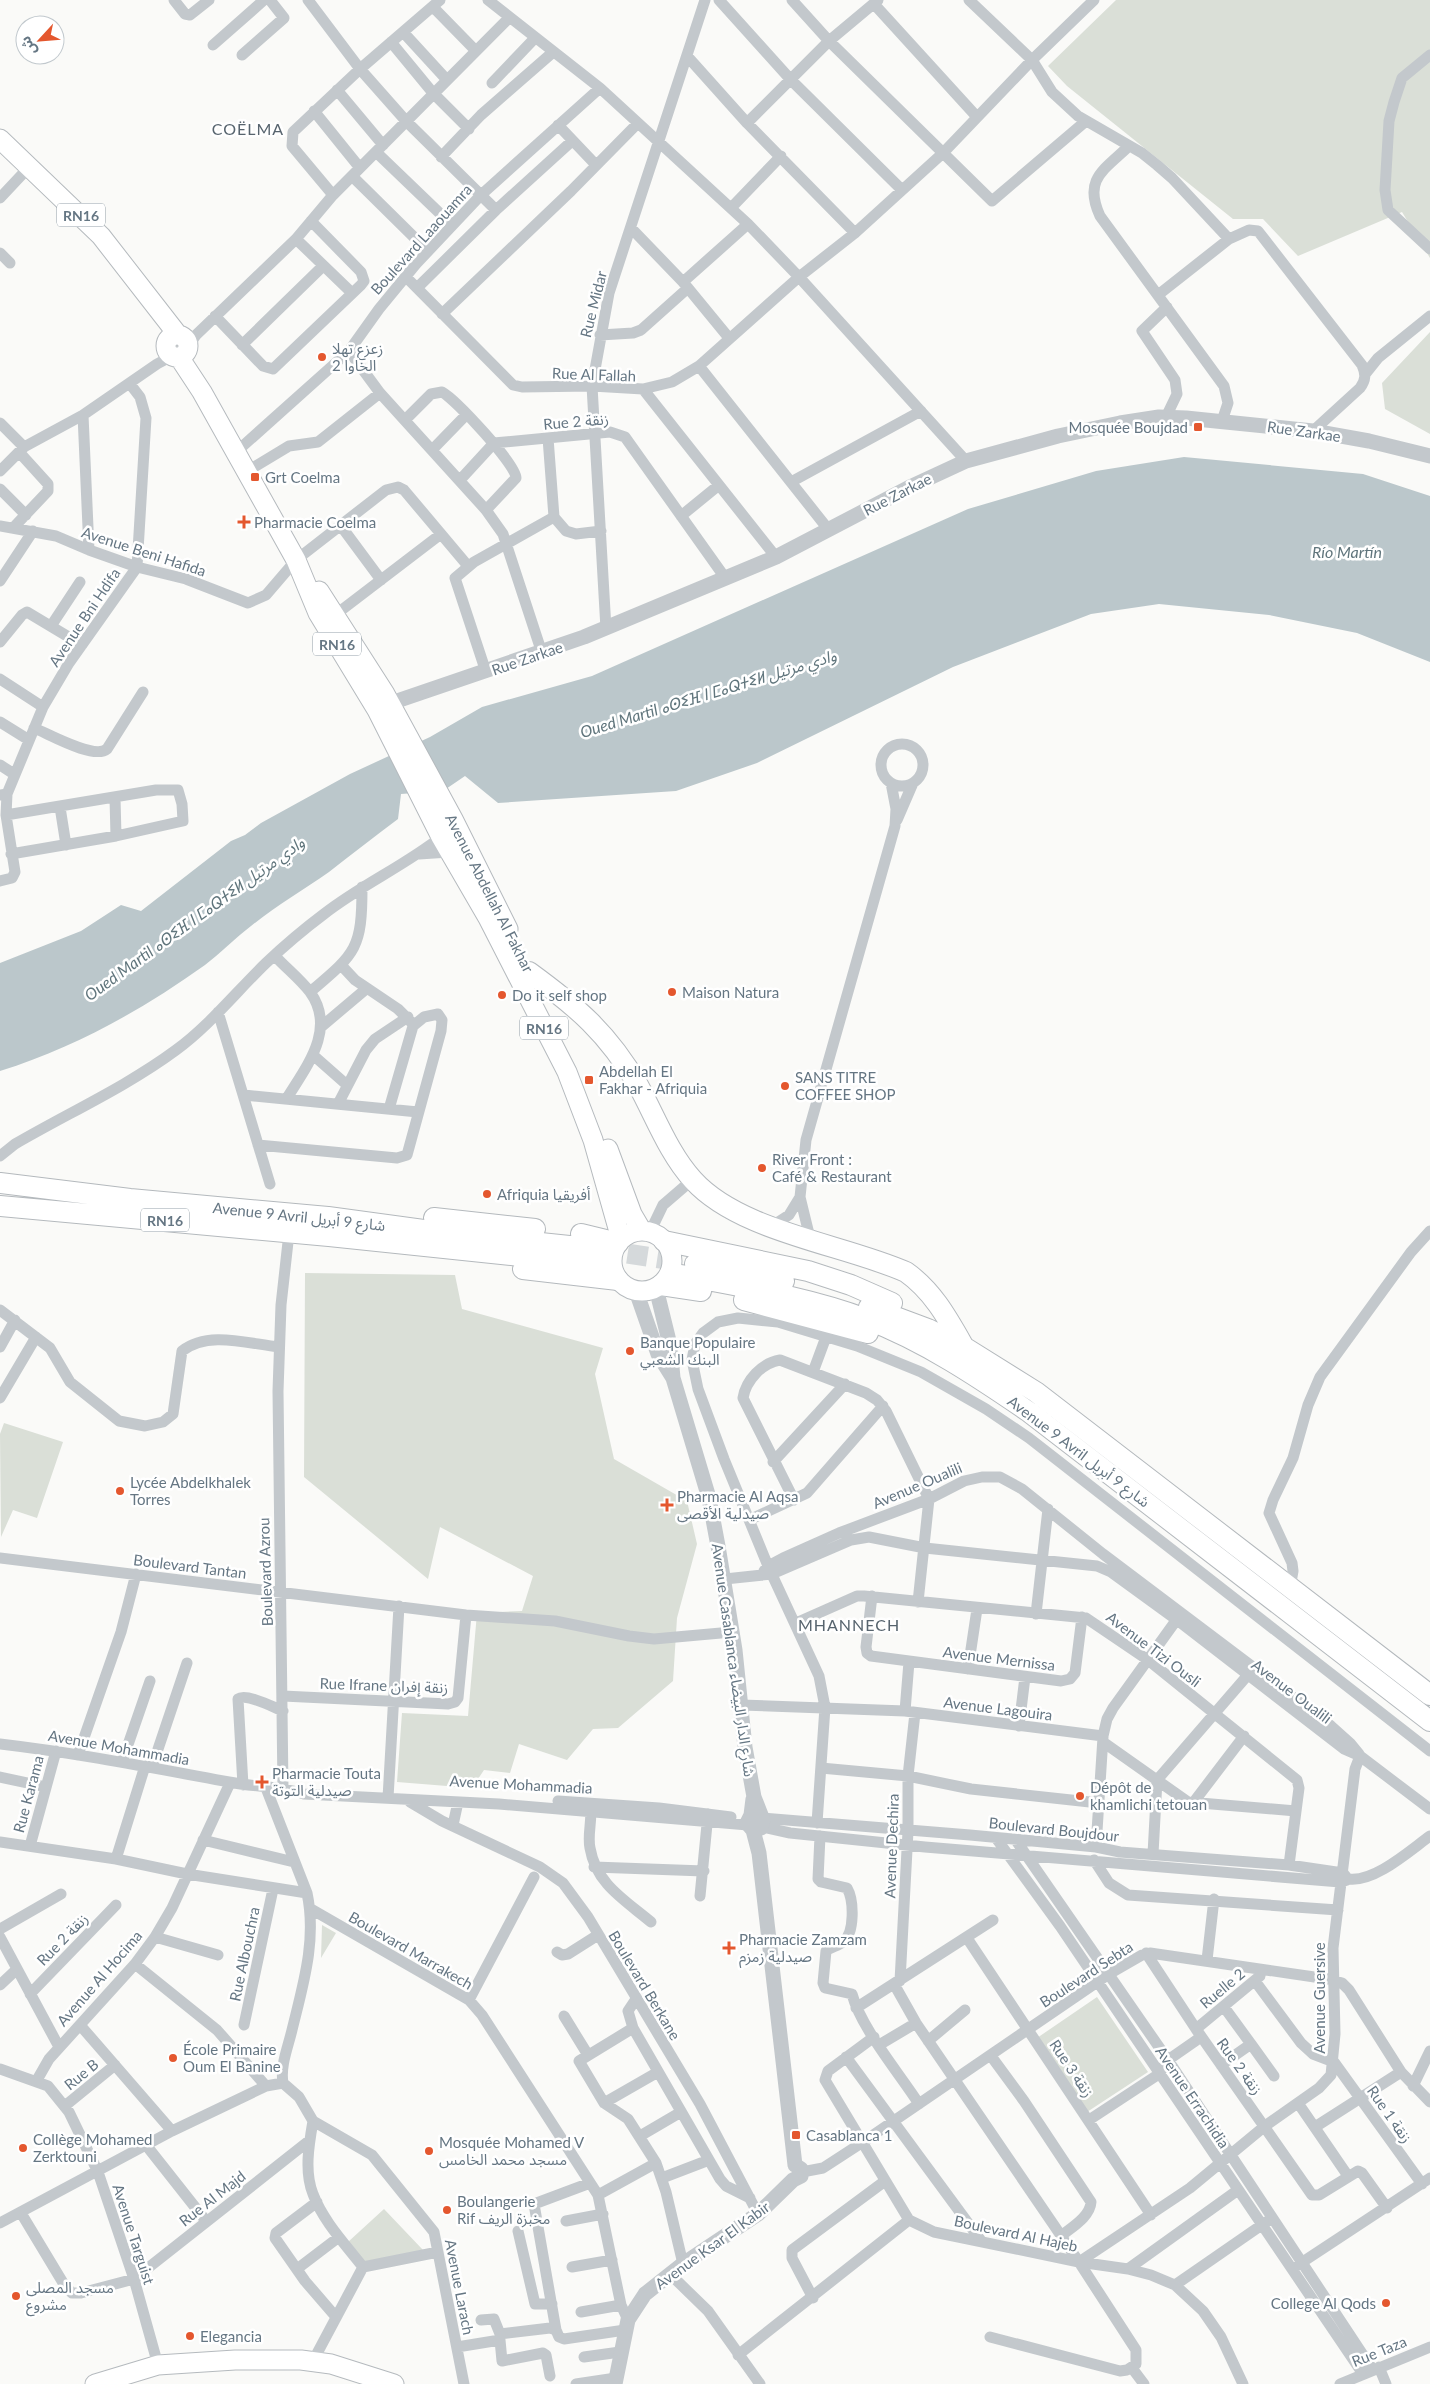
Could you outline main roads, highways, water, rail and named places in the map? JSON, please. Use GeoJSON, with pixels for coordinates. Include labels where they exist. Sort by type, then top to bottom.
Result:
{"type":"FeatureCollection","features":[{"type":"Feature","properties":{"kind":"highway"},"geometry":{"type":"LineString","coordinates":[[529,972],[586,1016],[614,1048],[692,1180],[722,1205],[772,1226],[906,1272],[920,1282],[932,1297],[964,1347]]}},
{"type":"Feature","properties":{"kind":"highway","name":"Avenue 9 Avril شارع 9 أبريل"},"geometry":{"type":"LineString","coordinates":[[0,1183],[328,1227],[597,1256]]}},
{"type":"Feature","properties":{"kind":"highway","name":"Avenue 9 Avril شارع 9 أبريل"},"geometry":{"type":"LineString","coordinates":[[0,1206],[289,1233],[328,1227]]}},
{"type":"Feature","properties":{"kind":"highway","name":"RN16"},"geometry":{"type":"LineString","coordinates":[[328,1227],[386,1214],[588,1235],[620,1241]]}},
{"type":"Feature","properties":{"kind":"highway","name":"RN16"},"geometry":{"type":"LineString","coordinates":[[328,1227],[364,1249],[618,1280]]}},
{"type":"Feature","properties":{"kind":"highway"},"geometry":{"type":"LineString","coordinates":[[652,1235],[784,1265],[851,1285],[898,1306],[928,1329]]}},
{"type":"Feature","properties":{"kind":"highway","name":"Avenue 9 Avril شارع 9 أبريل"},"geometry":{"type":"LineString","coordinates":[[1430,1696],[1036,1392],[964,1347],[928,1329],[845,1298],[799,1284],[740,1271],[682,1268],[836,1310],[881,1325],[942,1357],[1029,1412],[1430,1721]]}},
{"type":"Feature","properties":{"kind":"highway"},"geometry":{"type":"LineString","coordinates":[[659,1287],[722,1294],[880,1337],[933,1357],[942,1357]]}},
{"type":"Feature","properties":{"kind":"main road","name":"Avenue Abdellah Al Fakhar"},"geometry":{"type":"LineString","coordinates":[[0,139],[101,236],[152,302],[300,568],[318,613],[383,707]]}},
{"type":"Feature","properties":{"kind":"main road","name":"Avenue Abdellah Al Fakhar"},"geometry":{"type":"LineString","coordinates":[[300,568],[314,583],[335,615],[566,1072],[593,1140],[620,1241]]}},
{"type":"Feature","properties":{"kind":"main road","name":"Avenue Abdellah Al Fakhar"},"geometry":{"type":"LineString","coordinates":[[445,834],[529,972],[578,1070],[632,1214],[652,1235]]}},
{"type":"Feature","properties":{"kind":"main road"},"geometry":{"type":"LineString","coordinates":[[620,1241],[627,1235],[652,1235]]}},
{"type":"Feature","properties":{"kind":"main road","name":"RN16"},"geometry":{"type":"LineString","coordinates":[[620,1241],[612,1260],[618,1280],[626,1287],[636,1291],[659,1287],[672,1267],[670,1252],[652,1235]]}},
{"type":"Feature","properties":{"kind":"main road"},"geometry":{"type":"LineString","coordinates":[[96,2384],[158,2365],[235,2360],[313,2361],[331,2364],[394,2384]]}},
{"type":"Feature","properties":{"kind":"water","name":"Río Martín"},"geometry":{"type":"Polygon","coordinates":[[[1184,457],[1363,474],[1430,496],[1430,662],[1357,633],[1269,615],[1159,604],[1091,614],[953,667],[757,763],[676,791],[498,803],[465,776],[443,791],[401,794],[398,819],[329,872],[260,919],[211,960],[181,982],[132,1012],[81,1039],[27,1062],[0,1071],[0,963],[81,931],[121,905],[141,911],[231,841],[245,835],[261,823],[350,774],[430,737],[482,707],[592,676],[968,509],[1096,471],[1184,457]]]}},
{"type":"Feature","properties":{"kind":"tunnel"},"geometry":{"type":"LineString","coordinates":[[598,1249],[683,1262]]}},
{"type":"Feature","properties":{"kind":"place","name":"زعزع تهلا الخاوا 2"},"geometry":{"type":"Point","coordinates":[322,357]}},
{"type":"Feature","properties":{"kind":"place","name":"Mosquée Boujdad"},"geometry":{"type":"Point","coordinates":[1198,427]}},
{"type":"Feature","properties":{"kind":"place","name":"Grt Coelma"},"geometry":{"type":"Point","coordinates":[255,477]}},
{"type":"Feature","properties":{"kind":"place","name":"Pharmacie Coelma"},"geometry":{"type":"Point","coordinates":[244,522]}},
{"type":"Feature","properties":{"kind":"place","name":"Maison Natura"},"geometry":{"type":"Point","coordinates":[672,992]}},
{"type":"Feature","properties":{"kind":"place","name":"Do it self shop"},"geometry":{"type":"Point","coordinates":[502,995]}},
{"type":"Feature","properties":{"kind":"place","name":"Abdellah El Fakhar - Afriquia"},"geometry":{"type":"Point","coordinates":[589,1080]}},
{"type":"Feature","properties":{"kind":"place","name":"SANS TITRE COFFEE SHOP"},"geometry":{"type":"Point","coordinates":[785,1086]}},
{"type":"Feature","properties":{"kind":"place","name":"River Front : Café & Restaurant"},"geometry":{"type":"Point","coordinates":[762,1168]}},
{"type":"Feature","properties":{"kind":"place","name":"Afriquia أفريقيا"},"geometry":{"type":"Point","coordinates":[487,1194]}},
{"type":"Feature","properties":{"kind":"place","name":"Banque Populaire البنك الشعبي"},"geometry":{"type":"Point","coordinates":[630,1351]}},
{"type":"Feature","properties":{"kind":"place","name":"Lycée Abdelkhalek Torres"},"geometry":{"type":"Point","coordinates":[120,1491]}},
{"type":"Feature","properties":{"kind":"place","name":"Pharmacie Al Aqsa صيدلية الأقصى"},"geometry":{"type":"Point","coordinates":[667,1505]}},
{"type":"Feature","properties":{"kind":"place","name":"Pharmacie Touta صيدلية التوتة"},"geometry":{"type":"Point","coordinates":[262,1782]}},
{"type":"Feature","properties":{"kind":"place","name":"Dépôt de khamlichi tetouan"},"geometry":{"type":"Point","coordinates":[1080,1796]}},
{"type":"Feature","properties":{"kind":"place","name":"Pharmacie Zamzam صيدلية زمزم"},"geometry":{"type":"Point","coordinates":[729,1948]}},
{"type":"Feature","properties":{"kind":"place","name":"École Primaire Oum El Banine"},"geometry":{"type":"Point","coordinates":[173,2058]}},
{"type":"Feature","properties":{"kind":"place","name":"Casablanca 1"},"geometry":{"type":"Point","coordinates":[796,2135]}},
{"type":"Feature","properties":{"kind":"place","name":"Collège Mohamed Zerktouni"},"geometry":{"type":"Point","coordinates":[23,2148]}},
{"type":"Feature","properties":{"kind":"place","name":"Mosquée Mohamed V مسجد محمد الخامس"},"geometry":{"type":"Point","coordinates":[429,2151]}},
{"type":"Feature","properties":{"kind":"place","name":"Boulangerie Rif مخبزة الريف"},"geometry":{"type":"Point","coordinates":[447,2210]}},
{"type":"Feature","properties":{"kind":"place","name":"مسجد المصلى مشروع"},"geometry":{"type":"Point","coordinates":[16,2296]}},
{"type":"Feature","properties":{"kind":"place","name":"College Al Qods"},"geometry":{"type":"Point","coordinates":[1386,2303]}},
{"type":"Feature","properties":{"kind":"place","name":"Elegancia"},"geometry":{"type":"Point","coordinates":[190,2336]}},
{"type":"Feature","properties":{"kind":"district","name":"COËLMA"},"geometry":{"type":"Point","coordinates":[248,128]}},
{"type":"Feature","properties":{"kind":"district","name":"MHANNECH"},"geometry":{"type":"Point","coordinates":[849,1624]}},
{"type":"Feature","properties":{"kind":"water label","name":"Oued Martil ⴰⵙⵉⴼ ⵏ ⵎⴰⵕⵜⵉⵍ وادي مرتيل"},"geometry":{"type":"Point","coordinates":[708,693]}},
{"type":"Feature","properties":{"kind":"water label","name":"Oued Martil ⴰⵙⵉⴼ ⵏ ⵎⴰⵕⵜⵉⵍ وادي مرتيل"},"geometry":{"type":"Point","coordinates":[194,918]}}]}
